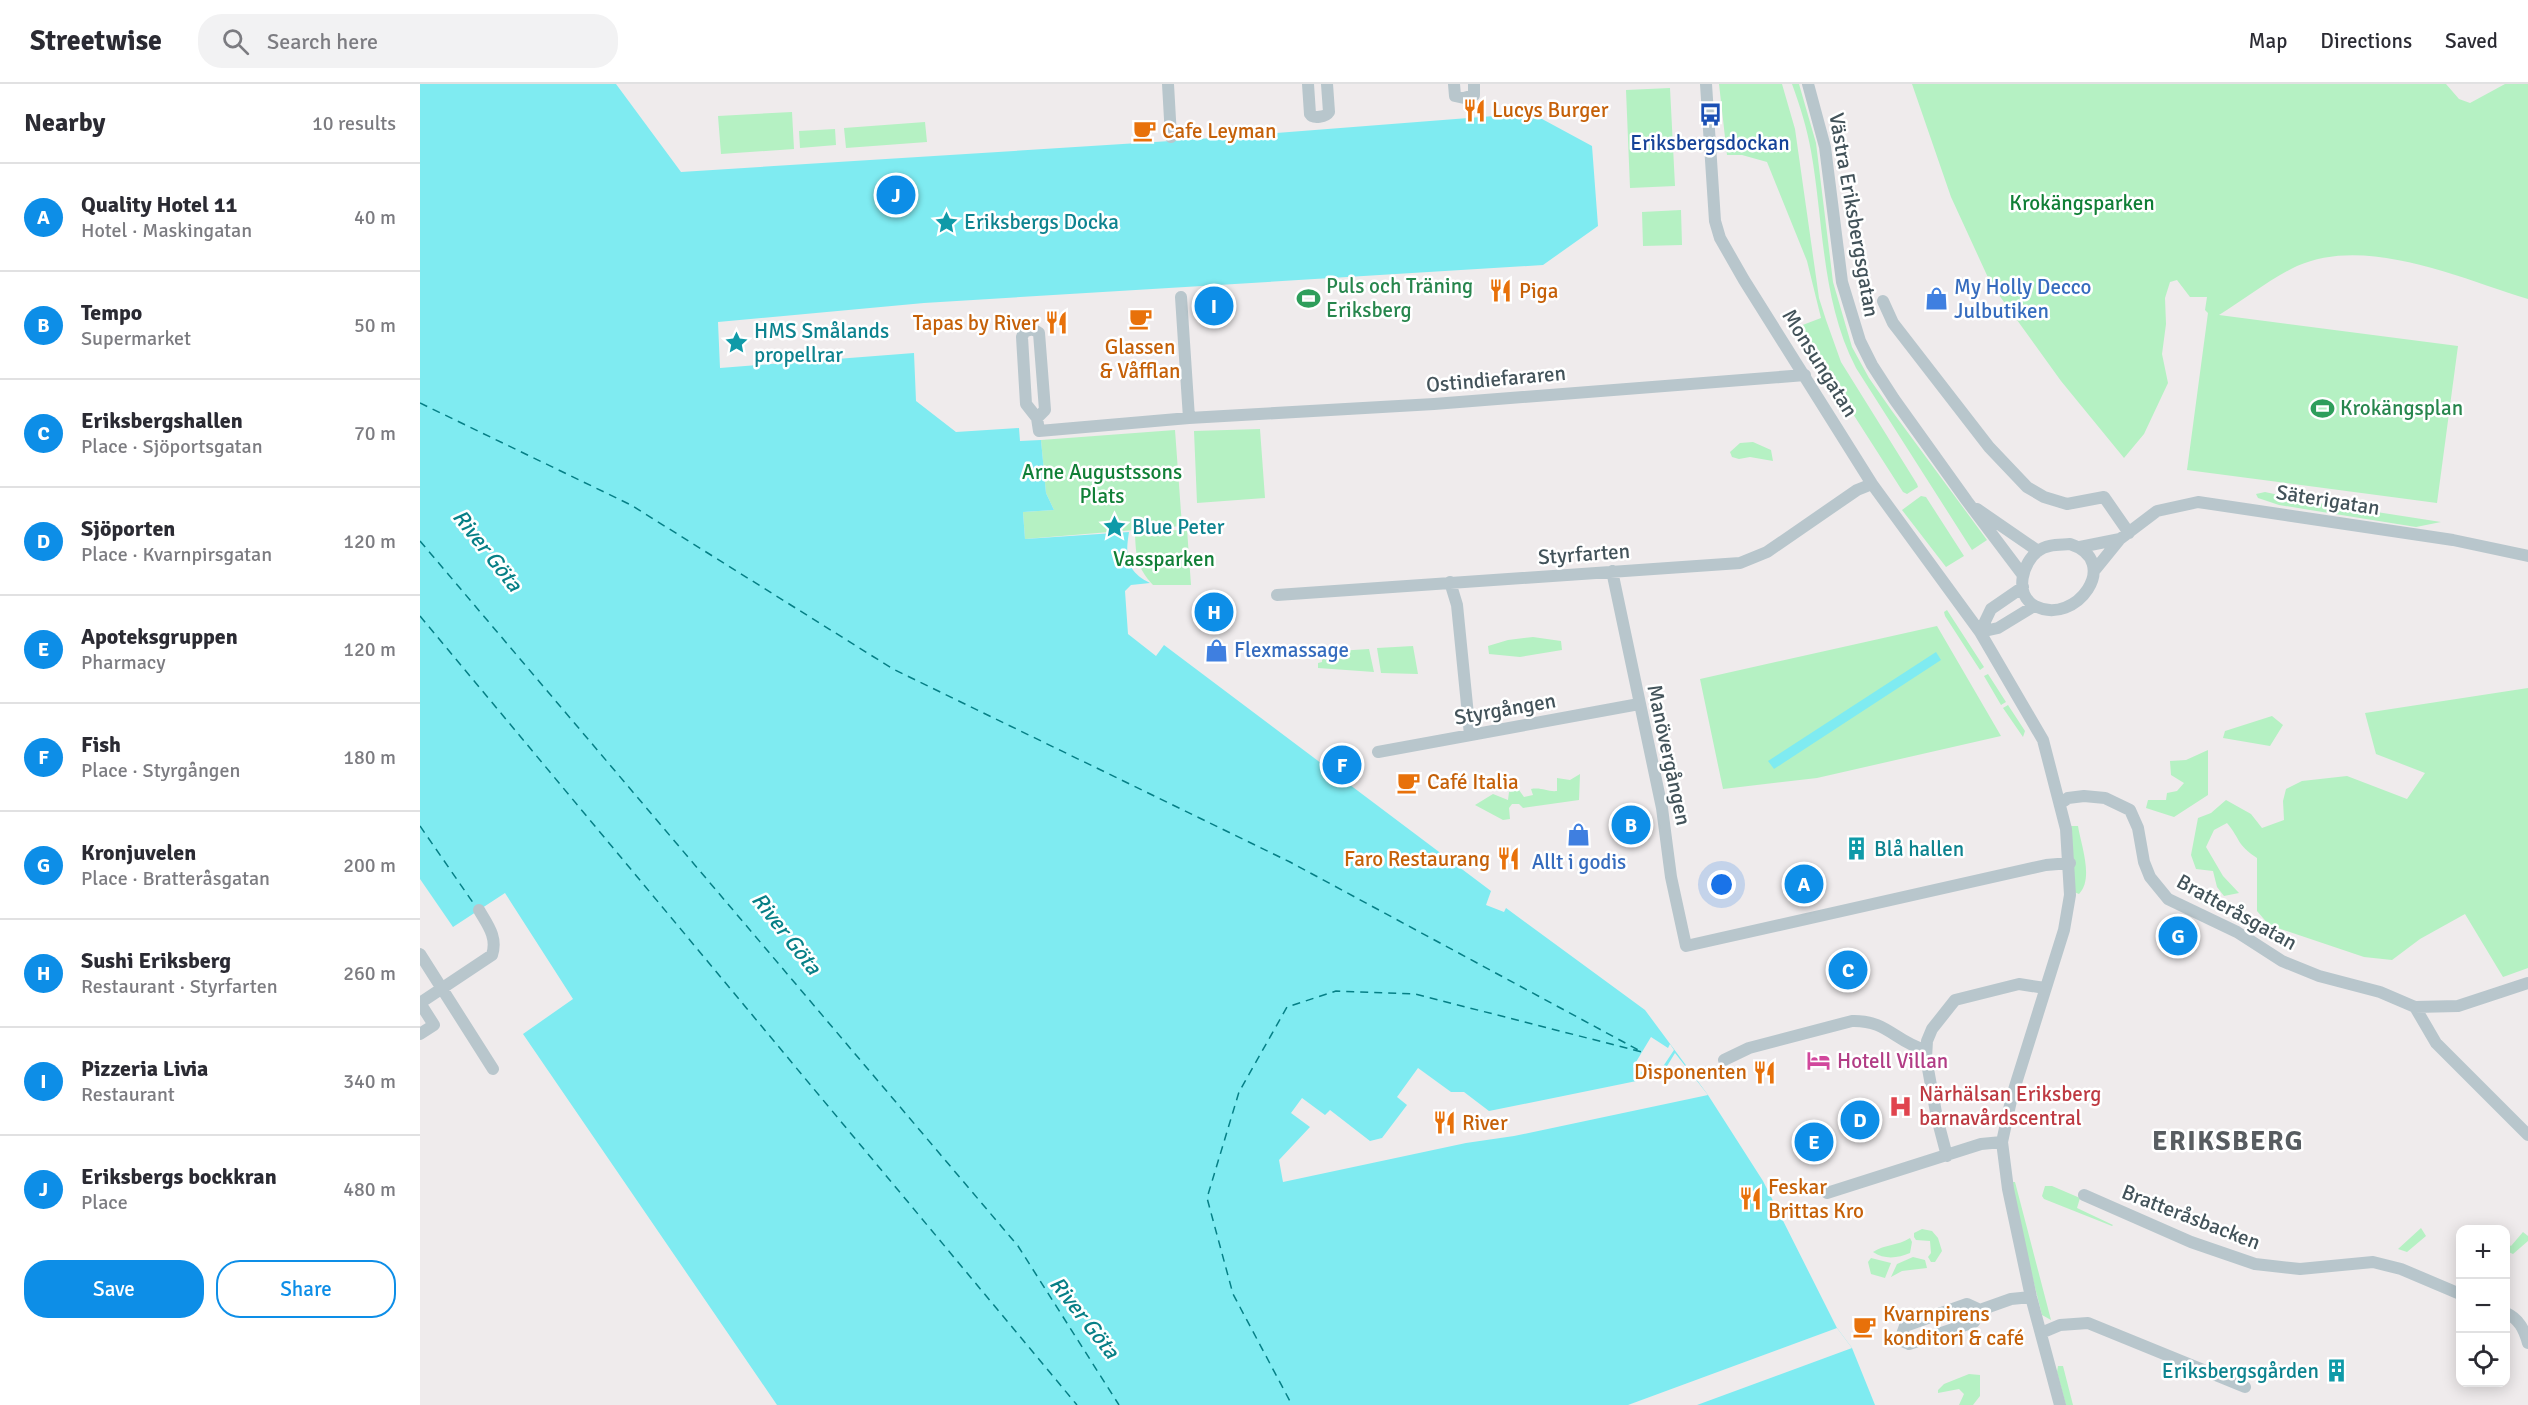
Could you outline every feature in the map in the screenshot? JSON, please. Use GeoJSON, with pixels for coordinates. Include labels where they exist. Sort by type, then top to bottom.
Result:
{"type":"FeatureCollection","features":[{"type":"Feature","properties":{"kind":"street"},"geometry":{"type":"LineString","coordinates":[[1168,84],[1171,137]]}},
{"type":"Feature","properties":{"kind":"street"},"geometry":{"type":"LineString","coordinates":[[1308,84],[1310,114],[1315,117],[1324,116],[1329,112],[1327,84]]}},
{"type":"Feature","properties":{"kind":"street"},"geometry":{"type":"LineString","coordinates":[[1454,84],[1455,96],[1464,98],[1474,95],[1474,84]]}},
{"type":"Feature","properties":{"kind":"street","name":"Monsungatan"},"geometry":{"type":"LineString","coordinates":[[1706,84],[1715,220],[1720,238],[1872,484],[1980,632],[2043,740],[2061,803],[2070,863],[2068,914],[2012,1096],[2002,1143],[2008,1189],[2031,1297],[2060,1405]]}},
{"type":"Feature","properties":{"kind":"street","name":"Västra Eriksbergsgatan"},"geometry":{"type":"LineString","coordinates":[[1808,84],[1824,141],[1842,282],[1855,329],[1882,382],[2022,581]]}},
{"type":"Feature","properties":{"kind":"street"},"geometry":{"type":"LineString","coordinates":[[1181,297],[1190,418]]}},
{"type":"Feature","properties":{"kind":"street"},"geometry":{"type":"LineString","coordinates":[[1883,301],[1893,323],[1989,447],[2027,487],[2044,497],[2067,504],[2104,497],[2124,536]]}},
{"type":"Feature","properties":{"kind":"street"},"geometry":{"type":"LineString","coordinates":[[1029,329],[1040,333],[1045,410],[1037,418],[1026,404],[1022,337],[1029,329]]}},
{"type":"Feature","properties":{"kind":"street","name":"Ostindiefararen"},"geometry":{"type":"LineString","coordinates":[[1037,418],[1039,431],[1190,418],[1434,404],[1805,375]]}},
{"type":"Feature","properties":{"kind":"street","name":"Styrfarten"},"geometry":{"type":"LineString","coordinates":[[1277,595],[1740,563],[1767,552],[1857,490],[1872,484]]}},
{"type":"Feature","properties":{"kind":"street","name":"Västra Eriksbergsgatan"},"geometry":{"type":"LineString","coordinates":[[1967,501],[2038,551]]}},
{"type":"Feature","properties":{"kind":"street","name":"Säterigatan"},"geometry":{"type":"LineString","coordinates":[[2034,606],[2054,610],[2070,607],[2090,587],[2094,571],[2124,536],[2157,511],[2198,501],[2453,540],[2528,556]]}},
{"type":"Feature","properties":{"kind":"street","name":"Säterigatan"},"geometry":{"type":"LineString","coordinates":[[2038,551],[2057,545],[2070,544],[2080,547],[2124,536]]}},
{"type":"Feature","properties":{"kind":"street"},"geometry":{"type":"LineString","coordinates":[[2080,547],[2087,553],[2094,571]]}},
{"type":"Feature","properties":{"kind":"street"},"geometry":{"type":"LineString","coordinates":[[1980,632],[1991,609],[2022,581],[2038,551]]}},
{"type":"Feature","properties":{"kind":"street","name":"Manövergången"},"geometry":{"type":"LineString","coordinates":[[1612,571],[1662,808],[1671,877],[1686,946],[2046,865],[2070,863]]}},
{"type":"Feature","properties":{"kind":"street"},"geometry":{"type":"LineString","coordinates":[[1980,632],[1998,628],[2034,606],[2028,600],[2022,581]]}},
{"type":"Feature","properties":{"kind":"street"},"geometry":{"type":"LineString","coordinates":[[1450,582],[1457,605],[1470,735]]}},
{"type":"Feature","properties":{"kind":"street","name":"Styrgången"},"geometry":{"type":"LineString","coordinates":[[1378,752],[1639,704]]}},
{"type":"Feature","properties":{"kind":"street","name":"Bratteråsgatan"},"geometry":{"type":"LineString","coordinates":[[2061,803],[2068,798],[2084,796],[2105,798],[2130,810],[2138,828],[2144,862],[2150,877],[2168,899],[2237,932],[2282,960],[2319,976],[2380,992],[2415,1007],[2458,1006],[2522,985]]}},
{"type":"Feature","properties":{"kind":"street"},"geometry":{"type":"LineString","coordinates":[[420,1034],[424,1012],[443,988],[492,955],[495,946],[492,932],[479,910]]}},
{"type":"Feature","properties":{"kind":"street"},"geometry":{"type":"LineString","coordinates":[[420,954],[493,1070]]}},
{"type":"Feature","properties":{"kind":"street"},"geometry":{"type":"LineString","coordinates":[[1947,1156],[1937,1118],[1925,1050],[1932,1029],[1954,1000],[2019,984],[2045,988]]}},
{"type":"Feature","properties":{"kind":"street"},"geometry":{"type":"LineString","coordinates":[[2415,1007],[2436,1043],[2528,1135]]}},
{"type":"Feature","properties":{"kind":"street"},"geometry":{"type":"LineString","coordinates":[[1724,1060],[1749,1048],[1860,1021],[1869,1021],[1886,1027],[1904,1042],[1925,1050]]}},
{"type":"Feature","properties":{"kind":"street"},"geometry":{"type":"LineString","coordinates":[[1827,1193],[1981,1144],[2002,1143]]}},
{"type":"Feature","properties":{"kind":"street","name":"Bratteråsbacken"},"geometry":{"type":"LineString","coordinates":[[2084,1195],[2191,1242],[2255,1264],[2300,1269],[2373,1262],[2401,1269],[2456,1292]]}},
{"type":"Feature","properties":{"kind":"street"},"geometry":{"type":"LineString","coordinates":[[1980,1310],[1967,1304],[1905,1326],[1900,1340],[1909,1344],[1974,1322],[1980,1310],[2011,1299],[2031,1297]]}},
{"type":"Feature","properties":{"kind":"street"},"geometry":{"type":"LineString","coordinates":[[2510,1315],[2515,1317],[2524,1331],[2528,1343]]}},
{"type":"Feature","properties":{"kind":"street"},"geometry":{"type":"LineString","coordinates":[[2041,1333],[2060,1325],[2088,1323],[2245,1387]]}},
{"type":"Feature","properties":{"kind":"green space"},"geometry":{"type":"Polygon","coordinates":[[[1719,84],[1782,84],[1795,129],[1819,298],[1841,362],[1917,484],[1918,487],[1907,494],[1903,492],[1805,339],[1800,326],[1821,318],[1807,261],[1767,162],[1742,155],[1727,155],[1719,84]]]}},
{"type":"Feature","properties":{"kind":"green space"},"geometry":{"type":"Polygon","coordinates":[[[1792,84],[1799,84],[1816,143],[1833,282],[1852,347],[1869,378],[1892,411],[1987,540],[1972,550],[1856,368],[1845,342],[1830,289],[1809,142],[1792,84]]]}},
{"type":"Feature","properties":{"kind":"green space","name":"Krokängsparken"},"geometry":{"type":"Polygon","coordinates":[[[1912,84],[2446,84],[2459,99],[2470,103],[2505,84],[2528,84],[2528,299],[2413,263],[2382,257],[2353,255],[2324,258],[2297,266],[2219,315],[2458,346],[2437,503],[2187,470],[2208,313],[2205,310],[2207,297],[2190,297],[2177,280],[2170,282],[2165,298],[2166,324],[2162,354],[2168,383],[2144,434],[2124,458],[2061,381],[1991,284],[1951,197],[1912,84]]]}},
{"type":"Feature","properties":{"kind":"green space"},"geometry":{"type":"Polygon","coordinates":[[[1670,88],[1675,186],[1630,188],[1626,90],[1670,88]]]}},
{"type":"Feature","properties":{"kind":"green space"},"geometry":{"type":"Polygon","coordinates":[[[792,112],[794,149],[721,154],[718,116],[792,112]]]}},
{"type":"Feature","properties":{"kind":"green space"},"geometry":{"type":"Polygon","coordinates":[[[925,122],[927,142],[846,148],[844,128],[925,122]]]}},
{"type":"Feature","properties":{"kind":"green space"},"geometry":{"type":"Polygon","coordinates":[[[835,129],[836,145],[800,148],[799,131],[835,129]]]}},
{"type":"Feature","properties":{"kind":"green space"},"geometry":{"type":"Polygon","coordinates":[[[1681,210],[1682,245],[1643,246],[1642,212],[1681,210]]]}},
{"type":"Feature","properties":{"kind":"green space"},"geometry":{"type":"Polygon","coordinates":[[[1260,429],[1265,498],[1197,503],[1194,431],[1260,429]]]}},
{"type":"Feature","properties":{"kind":"green space","name":"Arne Augustssons Plats"},"geometry":{"type":"Polygon","coordinates":[[[1175,430],[1182,526],[1025,539],[1023,512],[1054,510],[1046,493],[1041,440],[1175,430]]]}},
{"type":"Feature","properties":{"kind":"green space"},"geometry":{"type":"Polygon","coordinates":[[[1753,442],[1771,450],[1773,461],[1732,457],[1730,452],[1740,443],[1753,442]]]}},
{"type":"Feature","properties":{"kind":"green space"},"geometry":{"type":"Polygon","coordinates":[[[2265,492],[2306,501],[2441,522],[2416,527],[2279,505],[2258,498],[2256,494],[2265,492]]]}},
{"type":"Feature","properties":{"kind":"green space"},"geometry":{"type":"Polygon","coordinates":[[[1921,496],[1926,497],[1964,556],[1946,567],[1902,510],[1921,496]]]}},
{"type":"Feature","properties":{"kind":"green space","name":"Vassparken"},"geometry":{"type":"Polygon","coordinates":[[[1187,529],[1191,585],[1153,585],[1138,562],[1135,534],[1187,529]]]}},
{"type":"Feature","properties":{"kind":"green space"},"geometry":{"type":"Polygon","coordinates":[[[1947,610],[1984,667],[1980,670],[1945,616],[1944,612],[1947,610]]]}},
{"type":"Feature","properties":{"kind":"green space"},"geometry":{"type":"Polygon","coordinates":[[[1937,626],[2001,736],[1817,778],[1723,789],[1700,679],[1937,626]]]}},
{"type":"Feature","properties":{"kind":"green space"},"geometry":{"type":"Polygon","coordinates":[[[1533,637],[1561,641],[1562,650],[1520,657],[1489,654],[1488,646],[1508,640],[1533,637]]]}},
{"type":"Feature","properties":{"kind":"green space"},"geometry":{"type":"Polygon","coordinates":[[[1413,646],[1418,674],[1381,673],[1377,648],[1413,646]]]}},
{"type":"Feature","properties":{"kind":"green space"},"geometry":{"type":"Polygon","coordinates":[[[1369,649],[1374,672],[1318,668],[1318,663],[1322,662],[1322,652],[1369,649]]]}},
{"type":"Feature","properties":{"kind":"green space"},"geometry":{"type":"Polygon","coordinates":[[[1988,674],[2006,702],[2001,705],[1984,676],[1988,674]]]}},
{"type":"Feature","properties":{"kind":"green space"},"geometry":{"type":"Polygon","coordinates":[[[2528,688],[2528,968],[2503,977],[2465,914],[2420,939],[2392,960],[2364,957],[2269,925],[2257,911],[2257,858],[2242,845],[2227,823],[2214,830],[2206,847],[2223,876],[2239,893],[2224,896],[2217,887],[2213,871],[2196,869],[2191,855],[2198,818],[2211,813],[2226,800],[2251,814],[2262,828],[2284,820],[2283,801],[2286,789],[2302,781],[2347,776],[2407,799],[2425,773],[2376,754],[2365,713],[2528,688]]]}},
{"type":"Feature","properties":{"kind":"green space"},"geometry":{"type":"Polygon","coordinates":[[[2008,705],[2025,731],[2023,737],[2003,708],[2008,705]]]}},
{"type":"Feature","properties":{"kind":"green space"},"geometry":{"type":"Polygon","coordinates":[[[2272,716],[2283,725],[2270,746],[2223,738],[2225,731],[2272,716]]]}},
{"type":"Feature","properties":{"kind":"green space"},"geometry":{"type":"Polygon","coordinates":[[[2208,750],[2208,795],[2174,817],[2146,808],[2148,800],[2166,800],[2167,793],[2177,791],[2184,783],[2171,775],[2170,761],[2186,760],[2208,750]]]}},
{"type":"Feature","properties":{"kind":"green space"},"geometry":{"type":"Polygon","coordinates":[[[1580,774],[1579,800],[1523,808],[1519,804],[1512,804],[1509,808],[1510,819],[1503,820],[1475,805],[1493,794],[1508,800],[1509,792],[1519,790],[1524,797],[1533,795],[1531,789],[1557,791],[1557,778],[1570,780],[1580,774]]]}},
{"type":"Feature","properties":{"kind":"green space"},"geometry":{"type":"Polygon","coordinates":[[[2071,826],[2078,826],[2085,862],[2086,880],[2079,894],[2074,892],[2071,826]]]}},
{"type":"Feature","properties":{"kind":"green space"},"geometry":{"type":"Polygon","coordinates":[[[2015,1182],[2051,1320],[2042,1315],[2020,1228],[2011,1183],[2015,1182]]]}},
{"type":"Feature","properties":{"kind":"green space"},"geometry":{"type":"Polygon","coordinates":[[[2045,1186],[2052,1186],[2080,1198],[2077,1208],[2113,1225],[2044,1199],[2042,1196],[2045,1186]]]}},
{"type":"Feature","properties":{"kind":"green space"},"geometry":{"type":"Polygon","coordinates":[[[2421,1228],[2426,1236],[2407,1252],[2398,1249],[2421,1228]]]}},
{"type":"Feature","properties":{"kind":"green space"},"geometry":{"type":"Polygon","coordinates":[[[1922,1229],[1932,1231],[1938,1238],[1942,1251],[1935,1262],[1931,1262],[1928,1257],[1931,1253],[1930,1241],[1916,1240],[1914,1237],[1914,1233],[1922,1229]]]}},
{"type":"Feature","properties":{"kind":"green space"},"geometry":{"type":"Polygon","coordinates":[[[2523,1232],[2528,1236],[2528,1241],[2513,1254],[2510,1253],[2511,1246],[2523,1232]]]}},
{"type":"Feature","properties":{"kind":"green space"},"geometry":{"type":"Polygon","coordinates":[[[1910,1238],[1912,1242],[1910,1253],[1905,1255],[1887,1257],[1873,1252],[1901,1242],[1910,1238]]]}},
{"type":"Feature","properties":{"kind":"green space"},"geometry":{"type":"Polygon","coordinates":[[[1913,1257],[1925,1260],[1927,1268],[1902,1271],[1891,1277],[1897,1264],[1913,1257]]]}},
{"type":"Feature","properties":{"kind":"green space"},"geometry":{"type":"Polygon","coordinates":[[[1871,1258],[1891,1263],[1885,1278],[1871,1274],[1868,1262],[1871,1258]]]}},
{"type":"Feature","properties":{"kind":"green space"},"geometry":{"type":"Polygon","coordinates":[[[2058,1366],[2063,1366],[2073,1405],[2066,1405],[2057,1372],[2058,1366]]]}},
{"type":"Feature","properties":{"kind":"green space"},"geometry":{"type":"Polygon","coordinates":[[[1969,1374],[1980,1375],[1980,1396],[1973,1405],[1959,1405],[1964,1394],[1959,1389],[1938,1393],[1944,1384],[1969,1374]]]}},
{"type":"Feature","properties":{"kind":"water","name":"River Göta"},"geometry":{"type":"Polygon","coordinates":[[[420,84],[616,84],[681,172],[1186,140],[1531,113],[1592,146],[1598,226],[1543,265],[924,303],[718,322],[720,368],[914,353],[916,401],[956,432],[1019,428],[1020,441],[1041,440],[1046,493],[1054,510],[1023,512],[1025,539],[1129,532],[1127,549],[1129,562],[1136,573],[1150,583],[1131,585],[1125,591],[1128,634],[1156,656],[1164,645],[1491,891],[1486,905],[1504,912],[1506,908],[1645,1010],[1708,1095],[1763,1181],[1837,1328],[1852,1348],[1875,1405],[777,1405],[523,1034],[573,999],[505,893],[453,927],[420,879],[420,84]]]}},
{"type":"Feature","properties":{"kind":"water"},"geometry":{"type":"Polygon","coordinates":[[[1936,652],[1941,660],[1774,769],[1768,761],[1936,652]]]}},
{"type":"Feature","properties":{"kind":"pier"},"geometry":{"type":"Polygon","coordinates":[[[1651,1037],[1668,1048],[1670,1044],[1674,1050],[1660,1071],[1654,1068],[1648,1076],[1633,1067],[1651,1037]]]}},
{"type":"Feature","properties":{"kind":"pier"},"geometry":{"type":"Polygon","coordinates":[[[1675,1053],[1708,1095],[1283,1182],[1279,1160],[1310,1127],[1291,1113],[1302,1098],[1325,1115],[1330,1110],[1370,1141],[1382,1138],[1407,1105],[1397,1097],[1418,1068],[1451,1092],[1464,1092],[1489,1111],[1661,1076],[1675,1053]]]}},
{"type":"Feature","properties":{"kind":"pier"},"geometry":{"type":"Polygon","coordinates":[[[1837,1328],[1852,1348],[1697,1405],[1628,1405],[1837,1328]]]}},
{"type":"Feature","properties":{"kind":"ferry route"},"geometry":{"type":"LineString","coordinates":[[420,403],[631,505],[893,669],[1290,862],[1642,1052],[1415,994],[1336,991],[1287,1007],[1239,1092],[1207,1198],[1233,1294],[1292,1405]]}},
{"type":"Feature","properties":{"kind":"ferry route"},"geometry":{"type":"LineString","coordinates":[[420,541],[1018,1246],[1119,1405]]}},
{"type":"Feature","properties":{"kind":"ferry route"},"geometry":{"type":"LineString","coordinates":[[420,616],[1077,1405]]}},
{"type":"Feature","properties":{"kind":"ferry route"},"geometry":{"type":"LineString","coordinates":[[420,826],[476,907]]}},
{"type":"Feature","properties":{"kind":"place","name":"Lucys Burger"},"geometry":{"type":"Point","coordinates":[1474,110]}},
{"type":"Feature","properties":{"kind":"place","name":"Eriksbergsdockan"},"geometry":{"type":"Point","coordinates":[1710,115]}},
{"type":"Feature","properties":{"kind":"place","name":"Cafe Leyman"},"geometry":{"type":"Point","coordinates":[1144,131]}},
{"type":"Feature","properties":{"kind":"place","name":"Eriksbergs bockkran"},"geometry":{"type":"Point","coordinates":[896,195]}},
{"type":"Feature","properties":{"kind":"place","name":"Eriksbergs Docka"},"geometry":{"type":"Point","coordinates":[946,222]}},
{"type":"Feature","properties":{"kind":"place","name":"Piga"},"geometry":{"type":"Point","coordinates":[1501,291]}},
{"type":"Feature","properties":{"kind":"place","name":"Puls och Träning Eriksberg"},"geometry":{"type":"Point","coordinates":[1308,298]}},
{"type":"Feature","properties":{"kind":"place","name":"My Holly Decco Julbutiken"},"geometry":{"type":"Point","coordinates":[1936,299]}},
{"type":"Feature","properties":{"kind":"place","name":"Pizzeria Livia"},"geometry":{"type":"Point","coordinates":[1214,306]}},
{"type":"Feature","properties":{"kind":"place","name":"Glassen & Våfflan"},"geometry":{"type":"Point","coordinates":[1140,319]}},
{"type":"Feature","properties":{"kind":"place","name":"Tapas by River"},"geometry":{"type":"Point","coordinates":[1057,323]}},
{"type":"Feature","properties":{"kind":"place","name":"HMS Smålands propellrar"},"geometry":{"type":"Point","coordinates":[736,343]}},
{"type":"Feature","properties":{"kind":"place","name":"Krokängsplan"},"geometry":{"type":"Point","coordinates":[2322,408]}},
{"type":"Feature","properties":{"kind":"place","name":"Blue Peter"},"geometry":{"type":"Point","coordinates":[1114,527]}},
{"type":"Feature","properties":{"kind":"place","name":"Sushi Eriksberg"},"geometry":{"type":"Point","coordinates":[1214,612]}},
{"type":"Feature","properties":{"kind":"place","name":"Flexmassage"},"geometry":{"type":"Point","coordinates":[1216,650]}},
{"type":"Feature","properties":{"kind":"place","name":"Fish"},"geometry":{"type":"Point","coordinates":[1342,765]}},
{"type":"Feature","properties":{"kind":"place","name":"Café Italia"},"geometry":{"type":"Point","coordinates":[1409,782]}},
{"type":"Feature","properties":{"kind":"place","name":"Tempo"},"geometry":{"type":"Point","coordinates":[1631,825]}},
{"type":"Feature","properties":{"kind":"place","name":"Allt i godis"},"geometry":{"type":"Point","coordinates":[1579,834]}},
{"type":"Feature","properties":{"kind":"place","name":"Blå hallen"},"geometry":{"type":"Point","coordinates":[1856,849]}},
{"type":"Feature","properties":{"kind":"place","name":"Faro Restaurang"},"geometry":{"type":"Point","coordinates":[1508,859]}},
{"type":"Feature","properties":{"kind":"place","name":"Quality Hotel 11"},"geometry":{"type":"Point","coordinates":[1804,884]}},
{"type":"Feature","properties":{"kind":"place","name":"Kronjuvelen"},"geometry":{"type":"Point","coordinates":[2178,936]}},
{"type":"Feature","properties":{"kind":"place","name":"Eriksbergshallen"},"geometry":{"type":"Point","coordinates":[1848,970]}},
{"type":"Feature","properties":{"kind":"place","name":"Hotell Villan"},"geometry":{"type":"Point","coordinates":[1819,1061]}},
{"type":"Feature","properties":{"kind":"place","name":"Disponenten"},"geometry":{"type":"Point","coordinates":[1765,1072]}},
{"type":"Feature","properties":{"kind":"place","name":"Närhälsan Eriksberg barnavårdscentral"},"geometry":{"type":"Point","coordinates":[1901,1106]}},
{"type":"Feature","properties":{"kind":"place","name":"Sjöporten"},"geometry":{"type":"Point","coordinates":[1860,1120]}},
{"type":"Feature","properties":{"kind":"place","name":"River"},"geometry":{"type":"Point","coordinates":[1444,1123]}},
{"type":"Feature","properties":{"kind":"place","name":"Apoteksgruppen"},"geometry":{"type":"Point","coordinates":[1814,1142]}},
{"type":"Feature","properties":{"kind":"place","name":"Feskar Brittas Kro"},"geometry":{"type":"Point","coordinates":[1750,1199]}},
{"type":"Feature","properties":{"kind":"place","name":"Kvarnpirens konditori & café"},"geometry":{"type":"Point","coordinates":[1865,1326]}},
{"type":"Feature","properties":{"kind":"place","name":"Eriksbergsgården"},"geometry":{"type":"Point","coordinates":[2337,1371]}},
{"type":"Feature","properties":{"kind":"district","name":"ERIKSBERG"},"geometry":{"type":"Point","coordinates":[2228,1141]}}]}
